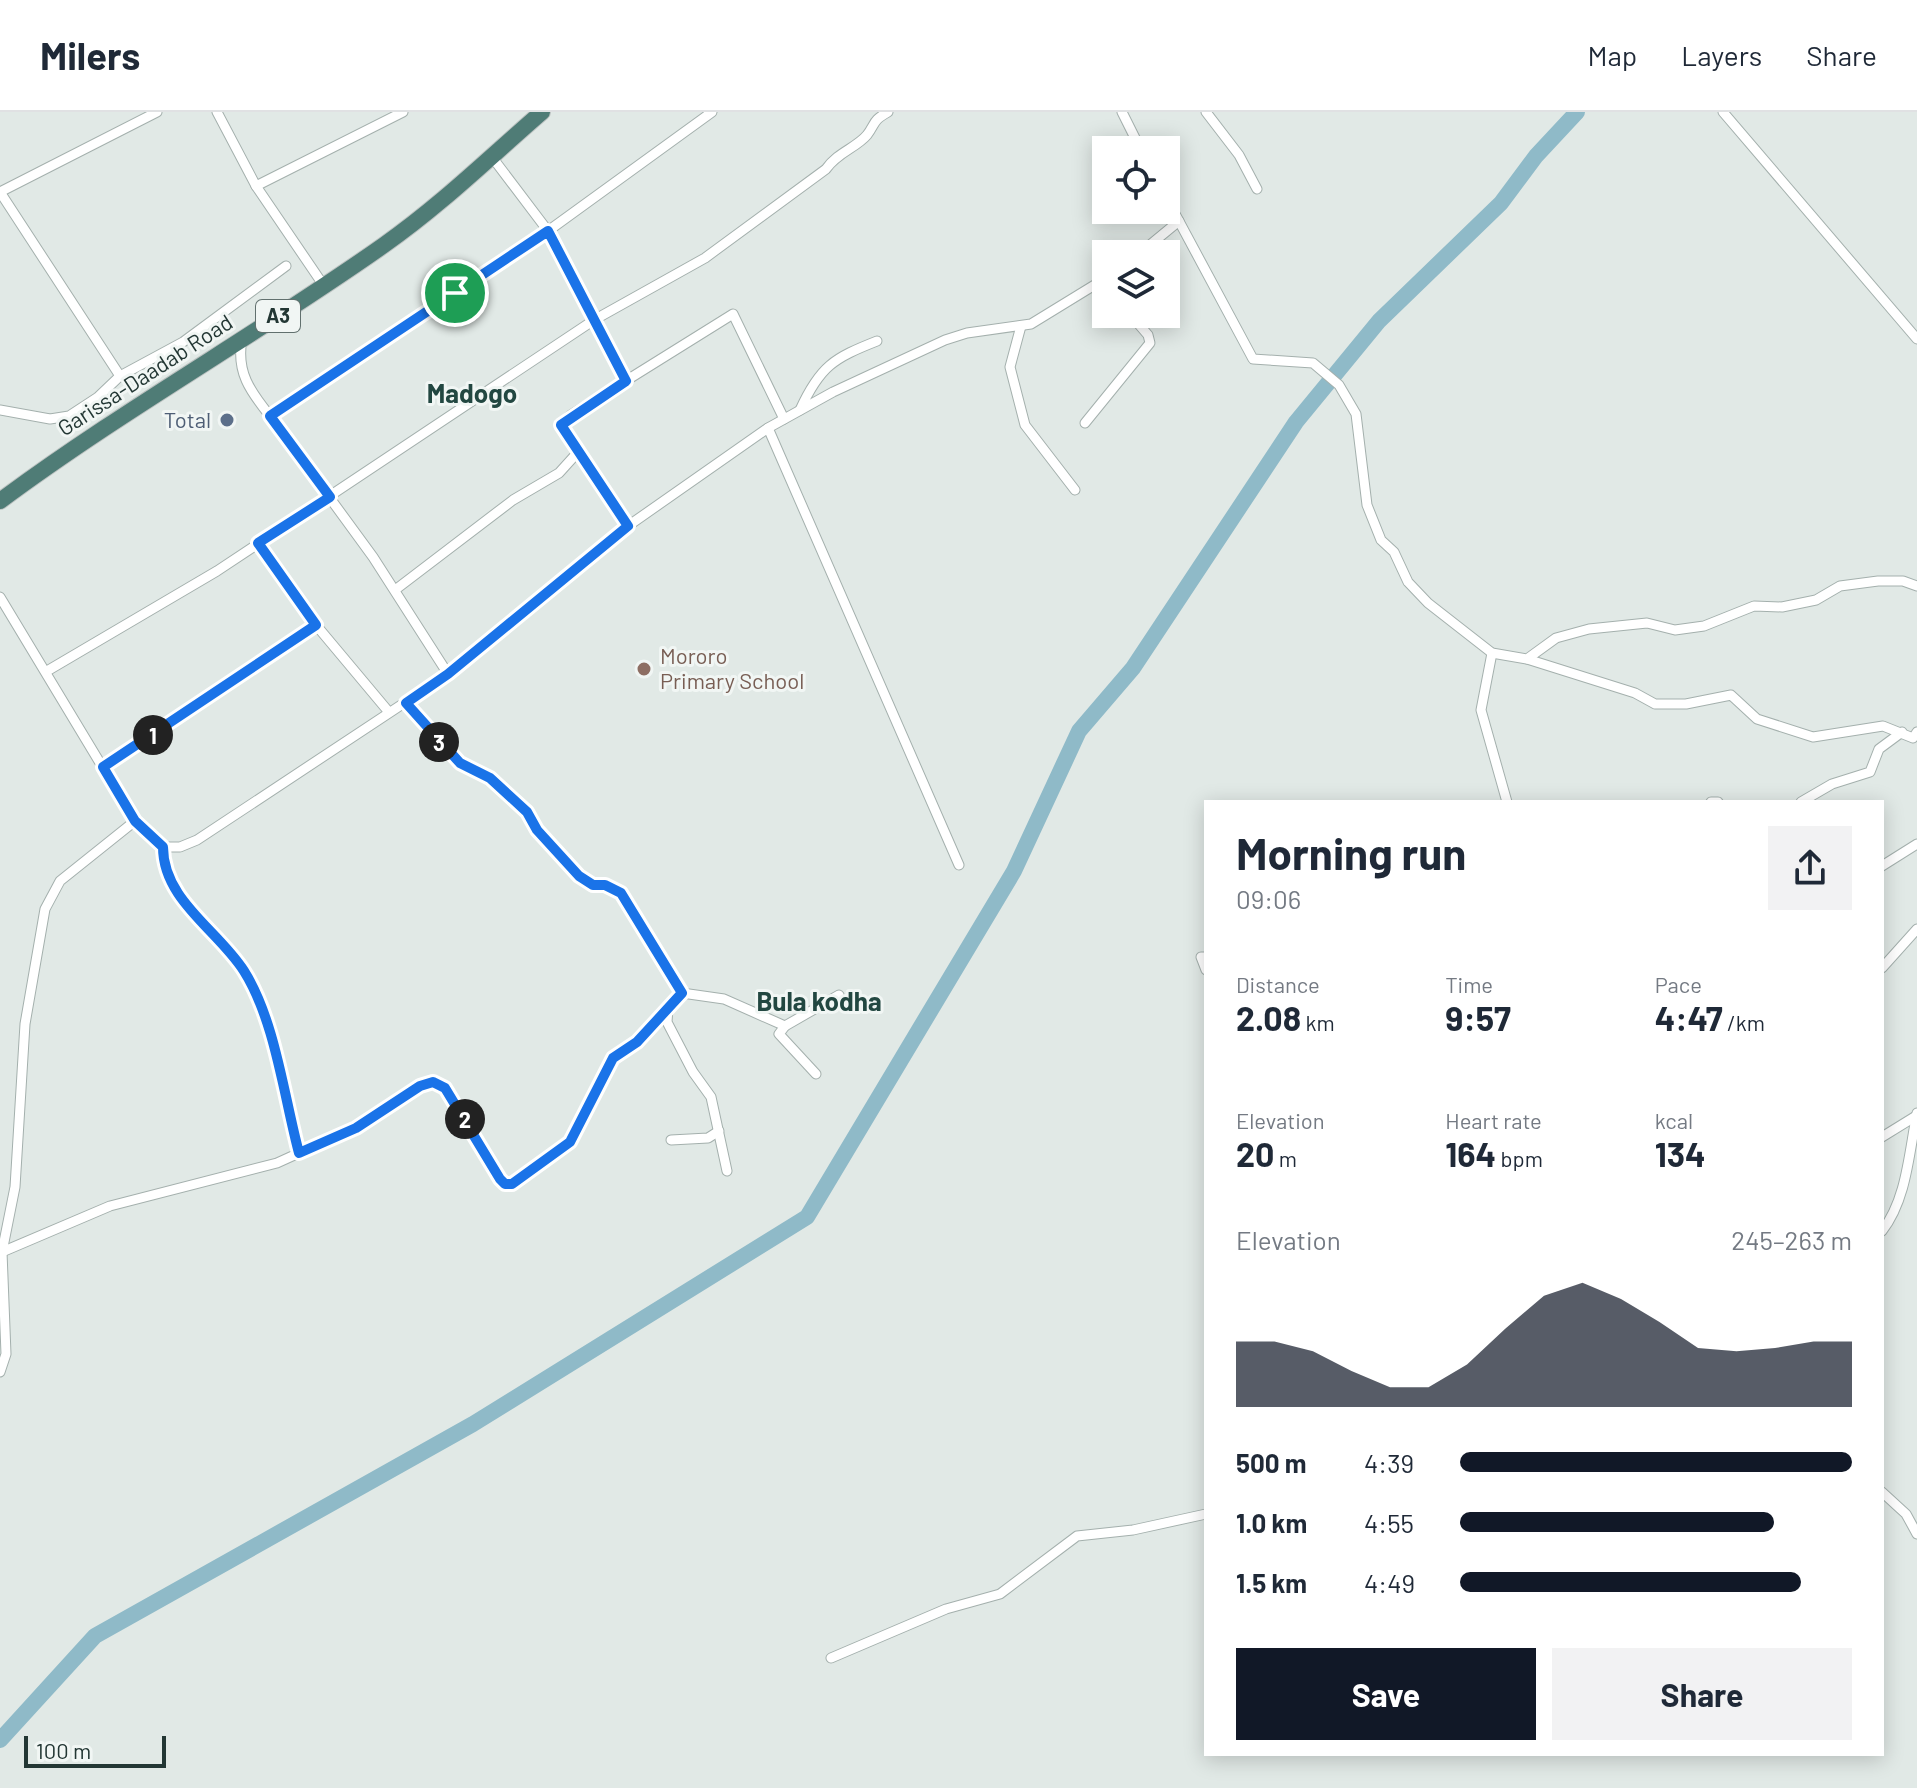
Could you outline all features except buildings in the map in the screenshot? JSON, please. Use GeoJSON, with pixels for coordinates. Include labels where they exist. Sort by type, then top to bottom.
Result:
{"type":"FeatureCollection","features":[{"type":"Feature","properties":{"kind":"highway","name":"Garissa-Daadab Road"},"geometry":{"type":"LineString","coordinates":[[0,501],[73,447],[324,286],[430,211],[542,112]]}},
{"type":"Feature","properties":{"kind":"street"},"geometry":{"type":"LineString","coordinates":[[120,376],[0,192],[157,112]]}},
{"type":"Feature","properties":{"kind":"street"},"geometry":{"type":"LineString","coordinates":[[217,112],[256,186],[324,286]]}},
{"type":"Feature","properties":{"kind":"street"},"geometry":{"type":"LineString","coordinates":[[256,186],[403,112]]}},
{"type":"Feature","properties":{"kind":"street"},"geometry":{"type":"LineString","coordinates":[[270,416],[548,231],[660,146],[712,112]]}},
{"type":"Feature","properties":{"kind":"street"},"geometry":{"type":"LineString","coordinates":[[47,671],[217,571],[594,320],[705,258],[826,169],[836,155],[868,134],[876,118],[888,112]]}},
{"type":"Feature","properties":{"kind":"street"},"geometry":{"type":"LineString","coordinates":[[1122,112],[1134,136]]}},
{"type":"Feature","properties":{"kind":"street"},"geometry":{"type":"LineString","coordinates":[[1206,112],[1239,155],[1257,189]]}},
{"type":"Feature","properties":{"kind":"street"},"geometry":{"type":"LineString","coordinates":[[1723,112],[1917,339]]}},
{"type":"Feature","properties":{"kind":"street"},"geometry":{"type":"LineString","coordinates":[[492,157],[548,231],[626,381]]}},
{"type":"Feature","properties":{"kind":"street"},"geometry":{"type":"LineString","coordinates":[[1180,223],[1253,359],[1313,363],[1339,385],[1356,414],[1361,477],[1381,540],[1394,552],[1408,582],[1428,603],[1492,653],[1527,659],[1635,693],[1655,704],[1686,704],[1731,695],[1744,711],[1757,719],[1813,737],[1883,726],[1916,736]]}},
{"type":"Feature","properties":{"kind":"street"},"geometry":{"type":"LineString","coordinates":[[1156,240],[1175,224]]}},
{"type":"Feature","properties":{"kind":"street"},"geometry":{"type":"LineString","coordinates":[[0,410],[50,419],[69,416],[98,397],[120,376],[183,342],[286,266]]}},
{"type":"Feature","properties":{"kind":"street"},"geometry":{"type":"LineString","coordinates":[[0,597],[135,821],[163,847],[180,847],[197,840],[448,674],[628,526],[768,428],[945,340],[967,333],[1021,326],[1055,312],[1092,290]]}},
{"type":"Feature","properties":{"kind":"street"},"geometry":{"type":"LineString","coordinates":[[628,526],[561,425],[733,314],[784,419]]}},
{"type":"Feature","properties":{"kind":"street"},"geometry":{"type":"LineString","coordinates":[[1021,326],[1010,367],[1025,425],[1075,490]]}},
{"type":"Feature","properties":{"kind":"street"},"geometry":{"type":"LineString","coordinates":[[1085,423],[1150,343],[1142,328]]}},
{"type":"Feature","properties":{"kind":"street"},"geometry":{"type":"LineString","coordinates":[[242,339],[241,372],[395,590],[448,674]]}},
{"type":"Feature","properties":{"kind":"street"},"geometry":{"type":"LineString","coordinates":[[800,410],[822,370],[837,357],[877,341]]}},
{"type":"Feature","properties":{"kind":"street"},"geometry":{"type":"LineString","coordinates":[[768,428],[959,865]]}},
{"type":"Feature","properties":{"kind":"street"},"geometry":{"type":"LineString","coordinates":[[395,590],[513,500],[559,473],[578,452]]}},
{"type":"Feature","properties":{"kind":"street"},"geometry":{"type":"LineString","coordinates":[[258,543],[316,625],[388,711]]}},
{"type":"Feature","properties":{"kind":"street"},"geometry":{"type":"LineString","coordinates":[[1527,659],[1556,638],[1589,629],[1647,623],[1675,630],[1704,626],[1754,606],[1782,607],[1816,600],[1840,586],[1878,581],[1903,581],[1917,586]]}},
{"type":"Feature","properties":{"kind":"street"},"geometry":{"type":"LineString","coordinates":[[103,767],[316,625]]}},
{"type":"Feature","properties":{"kind":"street"},"geometry":{"type":"LineString","coordinates":[[1492,653],[1481,710],[1506,800]]}},
{"type":"Feature","properties":{"kind":"street"},"geometry":{"type":"LineString","coordinates":[[406,703],[460,763],[490,778],[527,812],[537,830],[579,876],[593,885],[605,885],[621,893],[682,993]]}},
{"type":"Feature","properties":{"kind":"street"},"geometry":{"type":"LineString","coordinates":[[1804,800],[1832,784],[1870,772],[1879,749],[1902,732]]}},
{"type":"Feature","properties":{"kind":"street"},"geometry":{"type":"LineString","coordinates":[[0,1372],[6,1354],[2,1252],[15,1187],[25,1024],[45,909],[60,881],[135,821]]}},
{"type":"Feature","properties":{"kind":"street"},"geometry":{"type":"LineString","coordinates":[[1884,865],[1917,844]]}},
{"type":"Feature","properties":{"kind":"street"},"geometry":{"type":"LineString","coordinates":[[163,847],[163,867],[169,880],[238,962],[254,989],[299,1153]]}},
{"type":"Feature","properties":{"kind":"street"},"geometry":{"type":"LineString","coordinates":[[1884,966],[1917,929]]}},
{"type":"Feature","properties":{"kind":"street"},"geometry":{"type":"LineString","coordinates":[[2,1252],[110,1206],[277,1163],[349,1132],[420,1086],[433,1082],[445,1088],[500,1179],[505,1184],[512,1184],[570,1142],[613,1058],[637,1042],[682,993]]}},
{"type":"Feature","properties":{"kind":"street"},"geometry":{"type":"LineString","coordinates":[[682,993],[724,999],[785,1026]]}},
{"type":"Feature","properties":{"kind":"street"},"geometry":{"type":"LineString","coordinates":[[816,1074],[779,1034],[785,1026],[839,995]]}},
{"type":"Feature","properties":{"kind":"street"},"geometry":{"type":"LineString","coordinates":[[668,1008],[671,1033],[711,1097],[727,1171]]}},
{"type":"Feature","properties":{"kind":"street"},"geometry":{"type":"LineString","coordinates":[[1884,1136],[1917,1115]]}},
{"type":"Feature","properties":{"kind":"street"},"geometry":{"type":"LineString","coordinates":[[1884,1228],[1893,1217],[1912,1153],[1917,1115]]}},
{"type":"Feature","properties":{"kind":"street"},"geometry":{"type":"LineString","coordinates":[[671,1140],[708,1138],[719,1131]]}},
{"type":"Feature","properties":{"kind":"street"},"geometry":{"type":"LineString","coordinates":[[1884,1494],[1906,1514],[1917,1534]]}},
{"type":"Feature","properties":{"kind":"street"},"geometry":{"type":"LineString","coordinates":[[831,1658],[946,1609],[1000,1594],[1077,1536],[1133,1530],[1204,1514]]}},
{"type":"Feature","properties":{"kind":"waterway"},"geometry":{"type":"LineString","coordinates":[[0,1740],[95,1636],[473,1424],[807,1217],[1014,871],[1079,731],[1133,668],[1296,422],[1379,321],[1501,203],[1536,156],[1577,112]]}},
{"type":"Feature","properties":{"kind":"place","name":"Total"},"geometry":{"type":"Point","coordinates":[227,420]}},
{"type":"Feature","properties":{"kind":"place","name":"Mororo Primary School"},"geometry":{"type":"Point","coordinates":[644,669]}},
{"type":"Feature","properties":{"kind":"district","name":"Madogo"},"geometry":{"type":"Point","coordinates":[472,394]}},
{"type":"Feature","properties":{"kind":"district","name":"Bula kodha"},"geometry":{"type":"Point","coordinates":[819,1002]}},
{"type":"Feature","properties":{"kind":"route"},"geometry":{"type":"LineString","coordinates":[[548,231],[626,381],[571,415],[561,425],[628,526],[448,674],[406,703],[460,763],[490,778],[527,812],[537,830],[579,876],[593,885],[605,885],[621,893],[642,922],[682,993],[637,1042],[613,1058],[592,1093],[574,1138],[508,1185],[500,1179],[445,1088],[433,1082],[420,1086],[342,1136],[299,1153],[273,1046],[246,973],[175,890],[163,867],[163,847],[135,821],[103,767],[236,675],[316,625],[258,543],[330,497],[270,416],[455,293],[548,231]]}}]}
